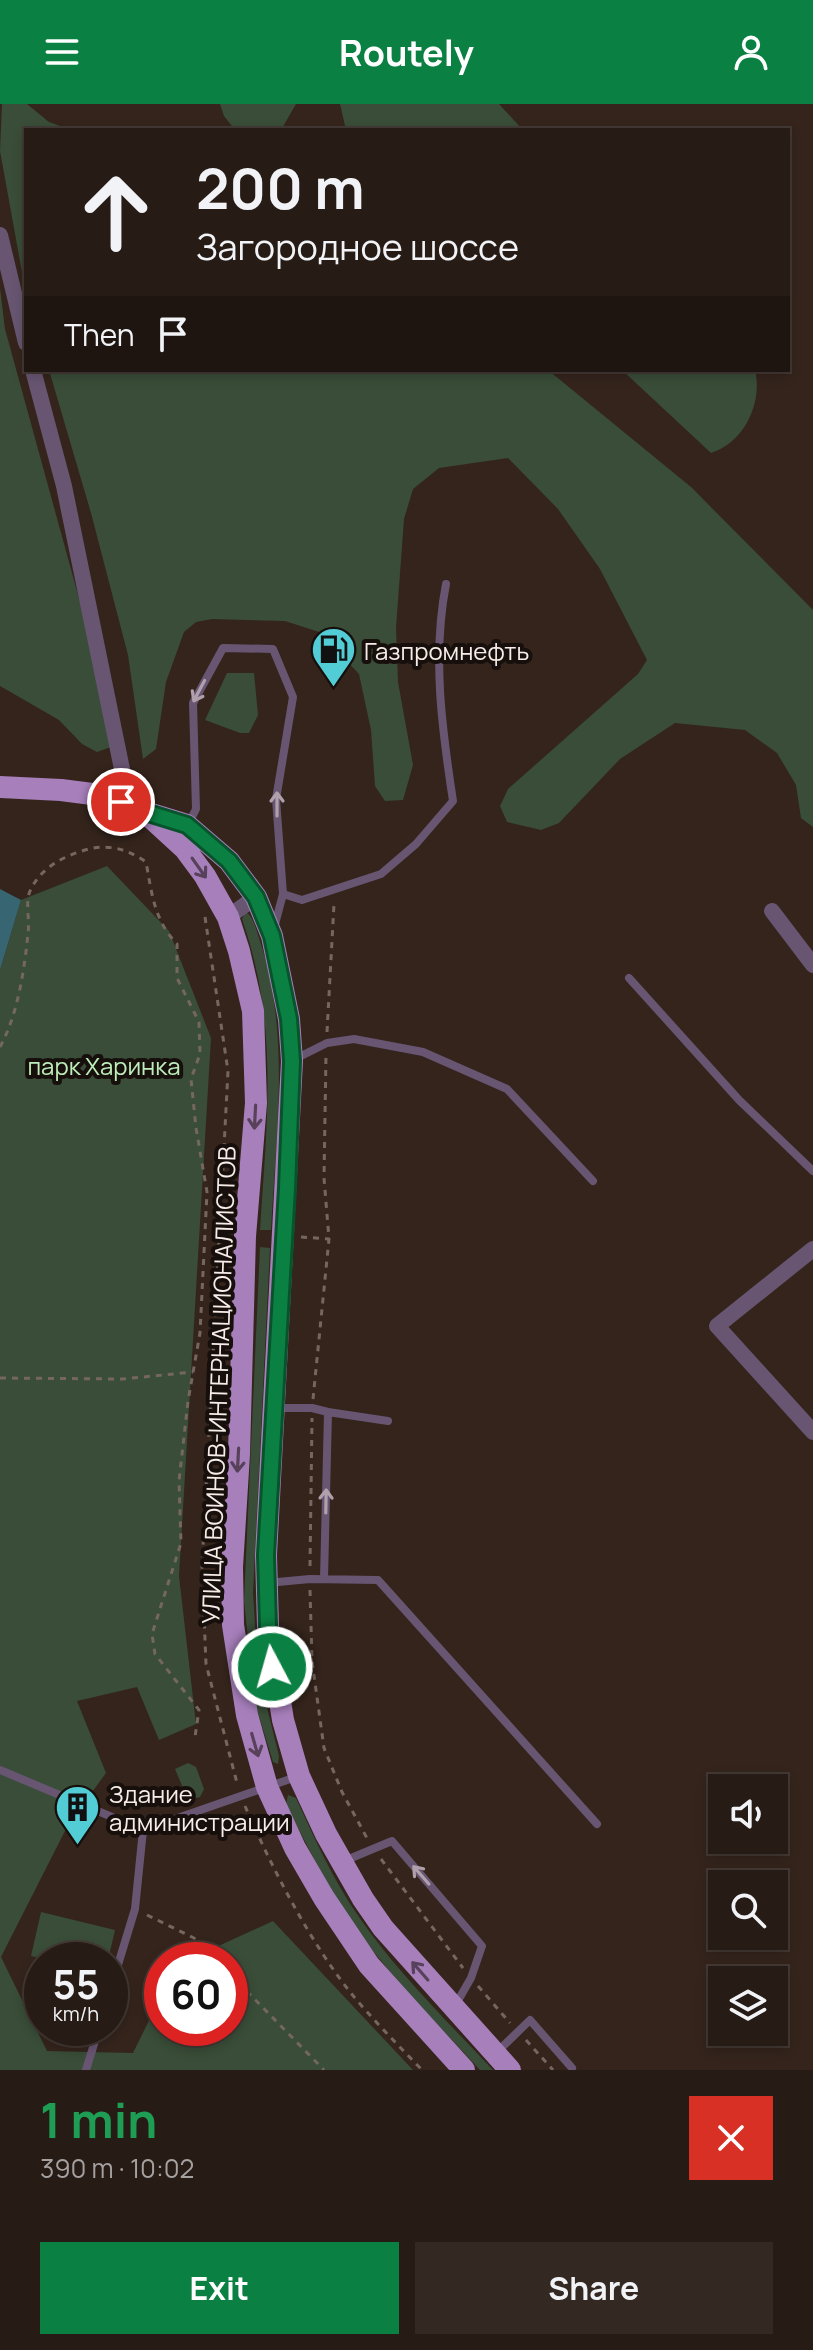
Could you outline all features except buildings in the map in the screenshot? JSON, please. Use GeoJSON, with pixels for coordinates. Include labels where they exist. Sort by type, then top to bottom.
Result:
{"type":"FeatureCollection","features":[{"type":"Feature","properties":{"kind":"main road"},"geometry":{"type":"LineString","coordinates":[[0,787],[92,794],[145,812],[229,861],[256,897],[272,936],[289,1019],[292,1061],[266,1583],[272,1667],[299,1776],[342,1862],[383,1928],[502,2062]]}},
{"type":"Feature","properties":{"kind":"main road","name":"УЛИЦА ВОИНОВ-ИНТЕРНАЦИОНАЛИСТОВ"},"geometry":{"type":"LineString","coordinates":[[182,834],[228,917],[253,1011],[256,1055],[252,1169],[245,1236],[239,1454],[232,1567],[233,1625],[247,1715],[267,1787],[311,1877],[353,1944],[385,1984],[464,2070]]}},
{"type":"Feature","properties":{"kind":"street"},"geometry":{"type":"LineString","coordinates":[[0,235],[24,335]]}},
{"type":"Feature","properties":{"kind":"street"},"geometry":{"type":"LineString","coordinates":[[34,372],[64,486],[123,774],[121,802]]}},
{"type":"Feature","properties":{"kind":"street"},"geometry":{"type":"LineString","coordinates":[[228,917],[256,897]]}},
{"type":"Feature","properties":{"kind":"street"},"geometry":{"type":"LineString","coordinates":[[772,911],[813,965]]}},
{"type":"Feature","properties":{"kind":"street"},"geometry":{"type":"LineString","coordinates":[[813,1249],[717,1326],[813,1432]]}},
{"type":"Feature","properties":{"kind":"lane"},"geometry":{"type":"LineString","coordinates":[[283,894],[302,900],[381,874],[416,844],[453,801],[442,730],[439,683],[442,603],[446,584]]}},
{"type":"Feature","properties":{"kind":"lane"},"geometry":{"type":"LineString","coordinates":[[182,834],[196,809],[193,703],[223,648],[273,649],[293,697],[276,799],[283,894],[272,936]]}},
{"type":"Feature","properties":{"kind":"lane"},"geometry":{"type":"LineString","coordinates":[[629,978],[739,1100],[813,1171]]}},
{"type":"Feature","properties":{"kind":"lane"},"geometry":{"type":"LineString","coordinates":[[292,1061],[327,1043],[354,1039],[423,1052],[507,1089],[593,1181]]}},
{"type":"Feature","properties":{"kind":"lane"},"geometry":{"type":"LineString","coordinates":[[275,1408],[312,1408],[388,1421]]}},
{"type":"Feature","properties":{"kind":"lane"},"geometry":{"type":"LineString","coordinates":[[324,1579],[328,1412]]}},
{"type":"Feature","properties":{"kind":"lane"},"geometry":{"type":"LineString","coordinates":[[266,1583],[324,1579],[378,1580],[597,1824]]}},
{"type":"Feature","properties":{"kind":"lane"},"geometry":{"type":"LineString","coordinates":[[0,1770],[143,1830],[299,1776]]}},
{"type":"Feature","properties":{"kind":"lane"},"geometry":{"type":"LineString","coordinates":[[125,1942],[135,1909],[143,1830]]}},
{"type":"Feature","properties":{"kind":"lane"},"geometry":{"type":"LineString","coordinates":[[342,1862],[392,1841],[482,1946],[471,1978],[454,2008]]}},
{"type":"Feature","properties":{"kind":"lane"},"geometry":{"type":"LineString","coordinates":[[502,2062],[530,2020],[572,2068]]}},
{"type":"Feature","properties":{"kind":"lane"},"geometry":{"type":"LineString","coordinates":[[86,2070],[93,2046]]}},
{"type":"Feature","properties":{"kind":"path"},"geometry":{"type":"LineString","coordinates":[[0,1047],[12,1025],[29,932],[29,894],[42,871],[71,855],[92,848],[131,851],[146,862],[162,928],[177,944],[177,978],[199,1022],[200,1054],[191,1079],[207,1192],[200,1333],[179,1481],[181,1543],[152,1634],[155,1654],[199,1710],[195,1737]]}},
{"type":"Feature","properties":{"kind":"path"},"geometry":{"type":"LineString","coordinates":[[327,1043],[335,889]]}},
{"type":"Feature","properties":{"kind":"path"},"geometry":{"type":"LineString","coordinates":[[0,1378],[123,1379],[193,1372]]}},
{"type":"Feature","properties":{"kind":"path"},"geometry":{"type":"LineString","coordinates":[[135,1909],[198,1942]]}},
{"type":"Feature","properties":{"kind":"path"},"geometry":{"type":"LineString","coordinates":[[248,1992],[324,2070]]}},
{"type":"Feature","properties":{"kind":"green space"},"geometry":{"type":"Polygon","coordinates":[[[2,104],[27,104],[49,122],[66,128],[24,128],[24,283],[0,151],[2,104]]]}},
{"type":"Feature","properties":{"kind":"green space"},"geometry":{"type":"Polygon","coordinates":[[[220,104],[296,104],[282,128],[233,128],[220,104]]]}},
{"type":"Feature","properties":{"kind":"green space"},"geometry":{"type":"Polygon","coordinates":[[[340,104],[499,104],[521,128],[346,128],[340,104]]]}},
{"type":"Feature","properties":{"kind":"green space"},"geometry":{"type":"Polygon","coordinates":[[[0,288],[5,329],[119,744],[97,752],[82,744],[59,720],[0,686],[0,288]]]}},
{"type":"Feature","properties":{"kind":"green space"},"geometry":{"type":"Polygon","coordinates":[[[50,372],[550,372],[691,487],[813,610],[813,827],[801,818],[796,785],[777,753],[745,730],[675,723],[620,759],[559,823],[541,830],[507,822],[500,806],[508,789],[638,674],[647,660],[600,569],[558,509],[508,458],[439,468],[413,489],[404,519],[396,628],[398,682],[413,765],[403,800],[385,801],[375,786],[371,730],[359,674],[319,632],[285,621],[212,619],[196,622],[184,632],[166,682],[156,749],[143,759],[128,655],[50,372]]]}},
{"type":"Feature","properties":{"kind":"green space"},"geometry":{"type":"Polygon","coordinates":[[[624,372],[755,372],[756,395],[742,431],[723,448],[711,453],[624,372]]]}},
{"type":"Feature","properties":{"kind":"green space"},"geometry":{"type":"Polygon","coordinates":[[[227,673],[254,673],[258,715],[249,733],[240,733],[205,720],[227,673]]]}},
{"type":"Feature","properties":{"kind":"green space","name":"парк Харинка"},"geometry":{"type":"Polygon","coordinates":[[[107,866],[169,931],[211,1038],[179,1576],[196,1724],[159,1740],[137,1687],[77,1701],[106,1773],[68,1825],[1,1957],[24,2004],[24,2046],[45,2046],[47,2051],[133,2053],[144,2031],[144,2046],[248,2046],[248,1942],[227,1942],[273,1921],[413,2070],[0,2070],[0,970],[21,900],[107,866]]]}},
{"type":"Feature","properties":{"kind":"green space"},"geometry":{"type":"Polygon","coordinates":[[[246,912],[254,924],[269,973],[278,1046],[278,1120],[271,1230],[260,1230],[268,1073],[261,997],[254,958],[242,919],[246,912]]]}},
{"type":"Feature","properties":{"kind":"green space"},"geometry":{"type":"Polygon","coordinates":[[[260,1247],[270,1248],[253,1593],[258,1671],[279,1756],[278,1764],[273,1762],[255,1703],[244,1601],[260,1247]]]}},
{"type":"Feature","properties":{"kind":"green space"},"geometry":{"type":"Polygon","coordinates":[[[188,1763],[196,1767],[204,1789],[200,1797],[188,1800],[175,1769],[188,1763]]]}},
{"type":"Feature","properties":{"kind":"green space"},"geometry":{"type":"Polygon","coordinates":[[[288,1795],[296,1798],[333,1874],[374,1937],[423,1996],[493,2070],[480,2070],[365,1941],[309,1849],[286,1804],[288,1795]]]}},
{"type":"Feature","properties":{"kind":"green space"},"geometry":{"type":"Polygon","coordinates":[[[41,1912],[115,1930],[112,1942],[34,1942],[41,1912]]]}},
{"type":"Feature","properties":{"kind":"water"},"geometry":{"type":"Polygon","coordinates":[[[0,889],[21,900],[0,970],[0,889]]]}},
{"type":"Feature","properties":{"kind":"place","name":"Газпромнефть"},"geometry":{"type":"Point","coordinates":[333,689]}},
{"type":"Feature","properties":{"kind":"place","name":"Здание администрации"},"geometry":{"type":"Point","coordinates":[78,1846]}},
{"type":"Feature","properties":{"kind":"route"},"geometry":{"type":"LineString","coordinates":[[121,802],[187,825],[229,861],[256,897],[272,936],[289,1019],[292,1061],[287,1188],[266,1555],[272,1667]]}}]}
